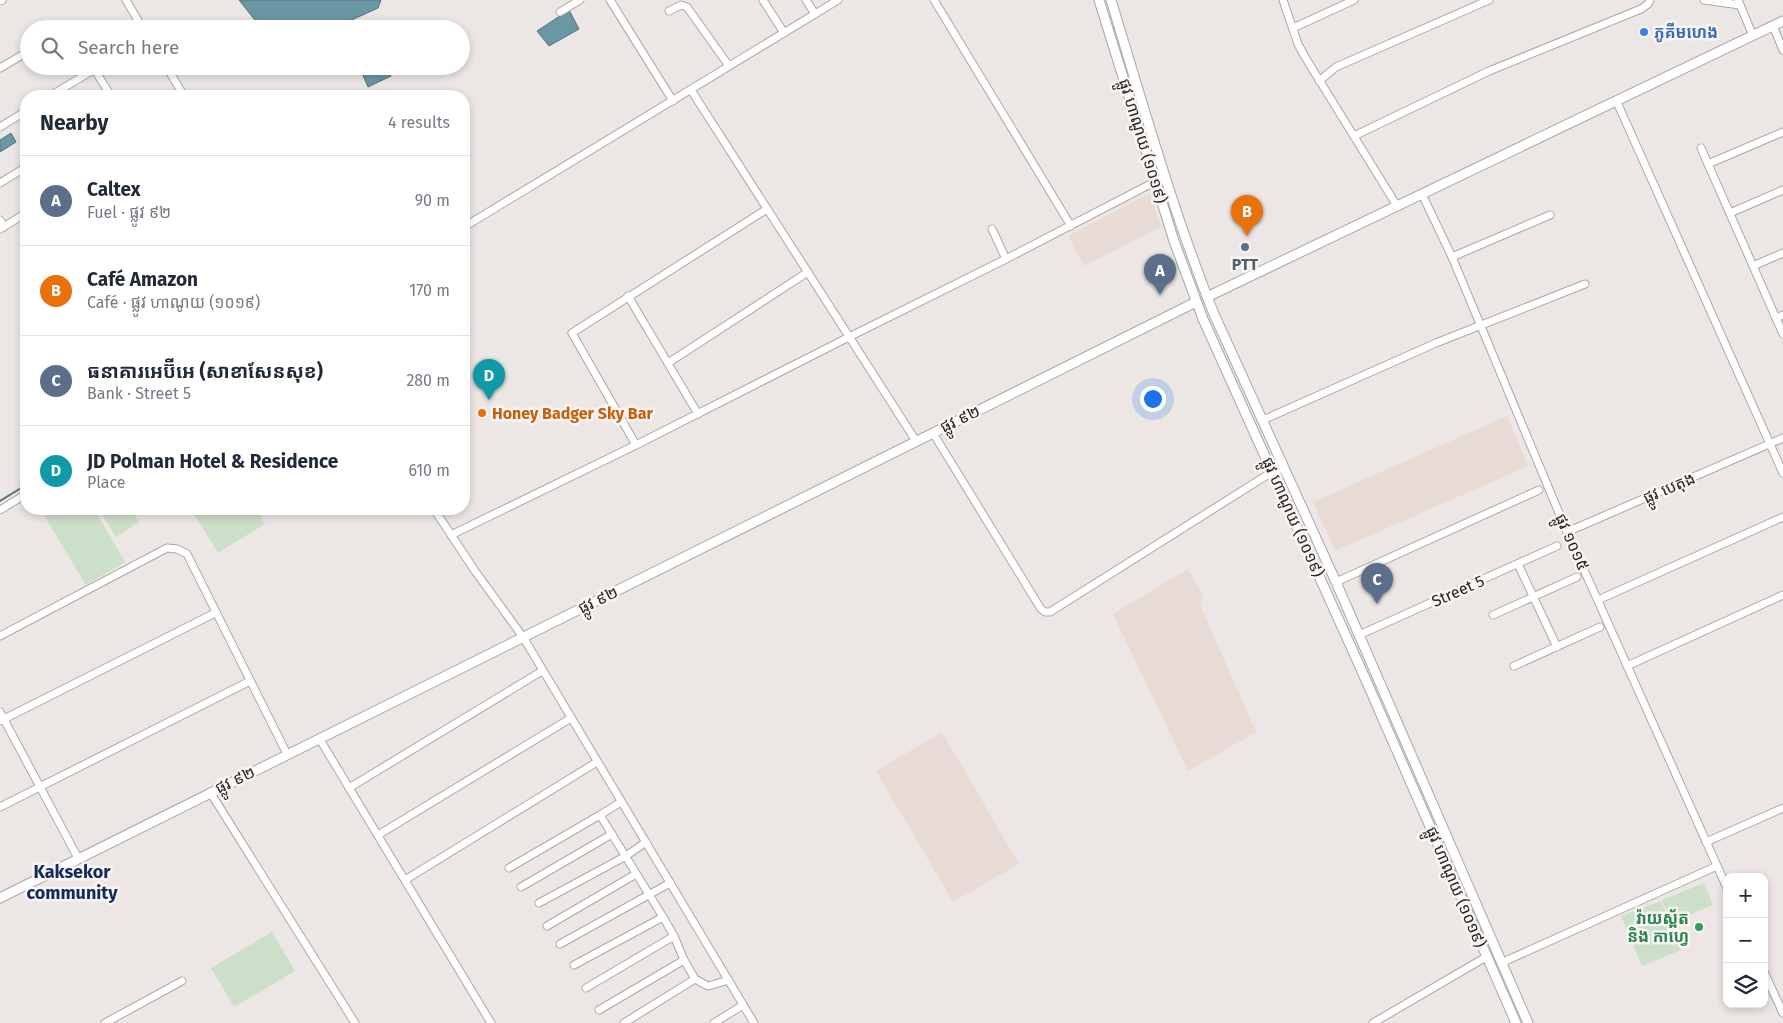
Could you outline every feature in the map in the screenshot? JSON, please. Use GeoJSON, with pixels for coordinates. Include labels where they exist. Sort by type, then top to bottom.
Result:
{"type":"FeatureCollection","features":[{"type":"Feature","properties":{"kind":"main road","name":"ផ្លូវ ហាណូយ (១០១៩)"},"geometry":{"type":"LineString","coordinates":[[1099,0],[1155,182],[1196,302],[1391,737],[1516,1023]]}},
{"type":"Feature","properties":{"kind":"main road","name":"ផ្លូវ ហាណូយ (១០១៩)"},"geometry":{"type":"LineString","coordinates":[[1111,0],[1166,176],[1207,297],[1336,582],[1527,1023]]}},
{"type":"Feature","properties":{"kind":"main road"},"geometry":{"type":"LineString","coordinates":[[1207,297],[1783,21]]}},
{"type":"Feature","properties":{"kind":"main road","name":"ផ្លូវ ៩២"},"geometry":{"type":"LineString","coordinates":[[0,898],[1196,302]]}},
{"type":"Feature","properties":{"kind":"street"},"geometry":{"type":"LineString","coordinates":[[126,0],[138,20]]}},
{"type":"Feature","properties":{"kind":"street"},"geometry":{"type":"LineString","coordinates":[[560,12],[580,0]]}},
{"type":"Feature","properties":{"kind":"street"},"geometry":{"type":"LineString","coordinates":[[610,0],[673,101]]}},
{"type":"Feature","properties":{"kind":"street"},"geometry":{"type":"LineString","coordinates":[[763,0],[784,33]]}},
{"type":"Feature","properties":{"kind":"street"},"geometry":{"type":"LineString","coordinates":[[806,0],[815,14]]}},
{"type":"Feature","properties":{"kind":"street"},"geometry":{"type":"LineString","coordinates":[[470,224],[838,0]]}},
{"type":"Feature","properties":{"kind":"street"},"geometry":{"type":"LineString","coordinates":[[934,0],[1071,226]]}},
{"type":"Feature","properties":{"kind":"street"},"geometry":{"type":"LineString","coordinates":[[1283,0],[1298,44],[1397,206]]}},
{"type":"Feature","properties":{"kind":"street"},"geometry":{"type":"LineString","coordinates":[[1293,28],[1354,0]]}},
{"type":"Feature","properties":{"kind":"street"},"geometry":{"type":"LineString","coordinates":[[1466,0],[1470,9]]}},
{"type":"Feature","properties":{"kind":"street"},"geometry":{"type":"LineString","coordinates":[[1319,81],[1336,67],[1489,0]]}},
{"type":"Feature","properties":{"kind":"street"},"geometry":{"type":"LineString","coordinates":[[1354,136],[1489,71],[1641,9],[1650,0]]}},
{"type":"Feature","properties":{"kind":"street"},"geometry":{"type":"LineString","coordinates":[[1704,0],[1739,2],[1752,36]]}},
{"type":"Feature","properties":{"kind":"street"},"geometry":{"type":"LineString","coordinates":[[669,11],[681,5],[687,7],[729,66]]}},
{"type":"Feature","properties":{"kind":"street"},"geometry":{"type":"LineString","coordinates":[[1772,26],[1783,50]]}},
{"type":"Feature","properties":{"kind":"street"},"geometry":{"type":"LineString","coordinates":[[0,68],[20,56]]}},
{"type":"Feature","properties":{"kind":"street"},"geometry":{"type":"LineString","coordinates":[[59,90],[83,75]]}},
{"type":"Feature","properties":{"kind":"street"},"geometry":{"type":"LineString","coordinates":[[98,75],[107,90]]}},
{"type":"Feature","properties":{"kind":"street"},"geometry":{"type":"LineString","coordinates":[[171,75],[180,90]]}},
{"type":"Feature","properties":{"kind":"street"},"geometry":{"type":"LineString","coordinates":[[691,90],[916,441]]}},
{"type":"Feature","properties":{"kind":"street"},"geometry":{"type":"LineString","coordinates":[[1616,100],[1783,473]]}},
{"type":"Feature","properties":{"kind":"street"},"geometry":{"type":"LineString","coordinates":[[0,127],[20,115]]}},
{"type":"Feature","properties":{"kind":"street"},"geometry":{"type":"LineString","coordinates":[[1708,164],[1783,132]]}},
{"type":"Feature","properties":{"kind":"street"},"geometry":{"type":"LineString","coordinates":[[1701,148],[1753,266],[1779,316],[1783,334]]}},
{"type":"Feature","properties":{"kind":"street"},"geometry":{"type":"LineString","coordinates":[[0,183],[20,171]]}},
{"type":"Feature","properties":{"kind":"street"},"geometry":{"type":"LineString","coordinates":[[451,535],[1006,260],[1166,176]]}},
{"type":"Feature","properties":{"kind":"street"},"geometry":{"type":"LineString","coordinates":[[1730,213],[1783,190]]}},
{"type":"Feature","properties":{"kind":"street","name":"ផ្លូវ ១០១៥"},"geometry":{"type":"LineString","coordinates":[[1422,194],[1452,257],[1567,532],[1723,879]]}},
{"type":"Feature","properties":{"kind":"street"},"geometry":{"type":"LineString","coordinates":[[636,445],[572,333],[767,209]]}},
{"type":"Feature","properties":{"kind":"street"},"geometry":{"type":"LineString","coordinates":[[1452,257],[1550,215]]}},
{"type":"Feature","properties":{"kind":"street"},"geometry":{"type":"LineString","coordinates":[[1,226],[20,216]]}},
{"type":"Feature","properties":{"kind":"street"},"geometry":{"type":"LineString","coordinates":[[992,229],[1006,260]]}},
{"type":"Feature","properties":{"kind":"street"},"geometry":{"type":"LineString","coordinates":[[1753,266],[1783,253]]}},
{"type":"Feature","properties":{"kind":"street"},"geometry":{"type":"LineString","coordinates":[[668,363],[808,272]]}},
{"type":"Feature","properties":{"kind":"street"},"geometry":{"type":"LineString","coordinates":[[1262,420],[1436,342],[1585,284]]}},
{"type":"Feature","properties":{"kind":"street"},"geometry":{"type":"LineString","coordinates":[[628,296],[698,414]]}},
{"type":"Feature","properties":{"kind":"street"},"geometry":{"type":"LineString","coordinates":[[1196,302],[1207,297]]}},
{"type":"Feature","properties":{"kind":"street"},"geometry":{"type":"LineString","coordinates":[[932,433],[1045,612],[1050,612],[1272,472],[1284,467]]}},
{"type":"Feature","properties":{"kind":"street","name":"ផ្លូវ បេតុង"},"geometry":{"type":"LineString","coordinates":[[1567,532],[1783,438]]}},
{"type":"Feature","properties":{"kind":"street"},"geometry":{"type":"LineString","coordinates":[[1336,582],[1539,490]]}},
{"type":"Feature","properties":{"kind":"street"},"geometry":{"type":"LineString","coordinates":[[0,510],[20,498]]}},
{"type":"Feature","properties":{"kind":"street"},"geometry":{"type":"LineString","coordinates":[[438,515],[523,637],[754,1023]]}},
{"type":"Feature","properties":{"kind":"street"},"geometry":{"type":"LineString","coordinates":[[1598,600],[1783,517]]}},
{"type":"Feature","properties":{"kind":"street","name":"Street 5"},"geometry":{"type":"LineString","coordinates":[[1359,635],[1558,546]]}},
{"type":"Feature","properties":{"kind":"street"},"geometry":{"type":"LineString","coordinates":[[0,636],[167,548],[177,549],[187,554],[287,754]]}},
{"type":"Feature","properties":{"kind":"street"},"geometry":{"type":"LineString","coordinates":[[1518,564],[1557,647]]}},
{"type":"Feature","properties":{"kind":"street"},"geometry":{"type":"LineString","coordinates":[[1493,615],[1577,577]]}},
{"type":"Feature","properties":{"kind":"street"},"geometry":{"type":"LineString","coordinates":[[1627,666],[1783,595]]}},
{"type":"Feature","properties":{"kind":"street"},"geometry":{"type":"LineString","coordinates":[[2,720],[215,613]]}},
{"type":"Feature","properties":{"kind":"street"},"geometry":{"type":"LineString","coordinates":[[1514,666],[1600,627]]}},
{"type":"Feature","properties":{"kind":"street"},"geometry":{"type":"LineString","coordinates":[[349,788],[542,671]]}},
{"type":"Feature","properties":{"kind":"street"},"geometry":{"type":"LineString","coordinates":[[0,807],[250,681]]}},
{"type":"Feature","properties":{"kind":"street"},"geometry":{"type":"LineString","coordinates":[[0,712],[2,720],[78,858]]}},
{"type":"Feature","properties":{"kind":"street"},"geometry":{"type":"LineString","coordinates":[[378,835],[570,718]]}},
{"type":"Feature","properties":{"kind":"street"},"geometry":{"type":"LineString","coordinates":[[319,738],[491,1023]]}},
{"type":"Feature","properties":{"kind":"street"},"geometry":{"type":"LineString","coordinates":[[405,880],[597,762]]}},
{"type":"Feature","properties":{"kind":"street"},"geometry":{"type":"LineString","coordinates":[[210,792],[355,1023]]}},
{"type":"Feature","properties":{"kind":"street"},"geometry":{"type":"LineString","coordinates":[[509,868],[622,802]]}},
{"type":"Feature","properties":{"kind":"street"},"geometry":{"type":"LineString","coordinates":[[1706,842],[1783,808]]}},
{"type":"Feature","properties":{"kind":"street"},"geometry":{"type":"LineString","coordinates":[[600,815],[663,917],[695,979],[708,986],[729,980]]}},
{"type":"Feature","properties":{"kind":"street"},"geometry":{"type":"LineString","coordinates":[[521,887],[612,834]]}},
{"type":"Feature","properties":{"kind":"street"},"geometry":{"type":"LineString","coordinates":[[539,903],[626,856],[646,842]]}},
{"type":"Feature","properties":{"kind":"street"},"geometry":{"type":"LineString","coordinates":[[1501,963],[1717,866]]}},
{"type":"Feature","properties":{"kind":"street"},"geometry":{"type":"LineString","coordinates":[[548,926],[636,874]]}},
{"type":"Feature","properties":{"kind":"street"},"geometry":{"type":"LineString","coordinates":[[560,944],[670,883]]}},
{"type":"Feature","properties":{"kind":"street"},"geometry":{"type":"LineString","coordinates":[[574,965],[663,917]]}},
{"type":"Feature","properties":{"kind":"street"},"geometry":{"type":"LineString","coordinates":[[586,988],[674,936]]}},
{"type":"Feature","properties":{"kind":"street"},"geometry":{"type":"LineString","coordinates":[[1373,1023],[1486,957]]}},
{"type":"Feature","properties":{"kind":"street"},"geometry":{"type":"LineString","coordinates":[[599,1010],[684,960]]}},
{"type":"Feature","properties":{"kind":"street"},"geometry":{"type":"LineString","coordinates":[[624,1023],[695,979]]}},
{"type":"Feature","properties":{"kind":"street"},"geometry":{"type":"LineString","coordinates":[[105,1023],[182,981]]}},
{"type":"Feature","properties":{"kind":"street"},"geometry":{"type":"LineString","coordinates":[[1768,981],[1783,1013]]}},
{"type":"Feature","properties":{"kind":"street"},"geometry":{"type":"LineString","coordinates":[[714,1023],[744,1005]]}},
{"type":"Feature","properties":{"kind":"shaded area"},"geometry":{"type":"Polygon","coordinates":[[[1150,193],[1161,227],[1084,266],[1068,236],[1150,193]]]}},
{"type":"Feature","properties":{"kind":"shaded area"},"geometry":{"type":"Polygon","coordinates":[[[1507,416],[1528,466],[1335,551],[1313,502],[1507,416]]]}},
{"type":"Feature","properties":{"kind":"shaded area"},"geometry":{"type":"Polygon","coordinates":[[[1188,569],[1203,596],[1200,605],[1256,732],[1188,771],[1113,614],[1188,569]]]}},
{"type":"Feature","properties":{"kind":"shaded area"},"geometry":{"type":"Polygon","coordinates":[[[942,732],[1019,864],[953,902],[876,771],[942,732]]]}},
{"type":"Feature","properties":{"kind":"green space"},"geometry":{"type":"Polygon","coordinates":[[[44,515],[98,515],[125,562],[86,585],[44,515]]]}},
{"type":"Feature","properties":{"kind":"green space"},"geometry":{"type":"Polygon","coordinates":[[[103,515],[134,515],[139,522],[116,537],[103,515]]]}},
{"type":"Feature","properties":{"kind":"green space"},"geometry":{"type":"Polygon","coordinates":[[[195,515],[260,515],[265,524],[218,553],[195,515]]]}},
{"type":"Feature","properties":{"kind":"green space"},"geometry":{"type":"Polygon","coordinates":[[[1704,883],[1713,905],[1671,922],[1662,900],[1704,883]]]}},
{"type":"Feature","properties":{"kind":"green space"},"geometry":{"type":"Polygon","coordinates":[[[1661,901],[1681,950],[1642,966],[1621,916],[1661,901]]]}},
{"type":"Feature","properties":{"kind":"green space"},"geometry":{"type":"Polygon","coordinates":[[[272,932],[295,971],[234,1007],[211,968],[272,932]]]}},
{"type":"Feature","properties":{"kind":"water"},"geometry":{"type":"Polygon","coordinates":[[[239,0],[381,0],[378,8],[352,20],[255,20],[239,0]]]}},
{"type":"Feature","properties":{"kind":"water"},"geometry":{"type":"Polygon","coordinates":[[[569,10],[579,29],[549,46],[537,31],[569,10]]]}},
{"type":"Feature","properties":{"kind":"water"},"geometry":{"type":"Polygon","coordinates":[[[363,75],[391,75],[391,76],[368,87],[363,75]]]}},
{"type":"Feature","properties":{"kind":"water"},"geometry":{"type":"Polygon","coordinates":[[[11,133],[16,142],[0,152],[0,140],[11,133]]]}},
{"type":"Feature","properties":{"kind":"waterway"},"geometry":{"type":"LineString","coordinates":[[0,501],[20,489]]}},
{"type":"Feature","properties":{"kind":"place","name":"ភូគីមហេង"},"geometry":{"type":"Point","coordinates":[1644,32]}},
{"type":"Feature","properties":{"kind":"place","name":"Café Amazon"},"geometry":{"type":"Point","coordinates":[1247,236]}},
{"type":"Feature","properties":{"kind":"place","name":"PTT"},"geometry":{"type":"Point","coordinates":[1245,247]}},
{"type":"Feature","properties":{"kind":"place","name":"Caltex"},"geometry":{"type":"Point","coordinates":[1160,295]}},
{"type":"Feature","properties":{"kind":"place","name":"JD Polman Hotel & Residence"},"geometry":{"type":"Point","coordinates":[489,400]}},
{"type":"Feature","properties":{"kind":"place","name":"Honey Badger Sky Bar"},"geometry":{"type":"Point","coordinates":[482,413]}},
{"type":"Feature","properties":{"kind":"place","name":"ធនាគារអេប៊ីអេ (សាខាសែនសុខ)"},"geometry":{"type":"Point","coordinates":[1377,604]}},
{"type":"Feature","properties":{"kind":"place","name":"វ៉ាយស្ព័ត និង កាហ្វេ"},"geometry":{"type":"Point","coordinates":[1699,927]}},
{"type":"Feature","properties":{"kind":"district","name":"Kaksekor community"},"geometry":{"type":"Point","coordinates":[72,882]}}]}
